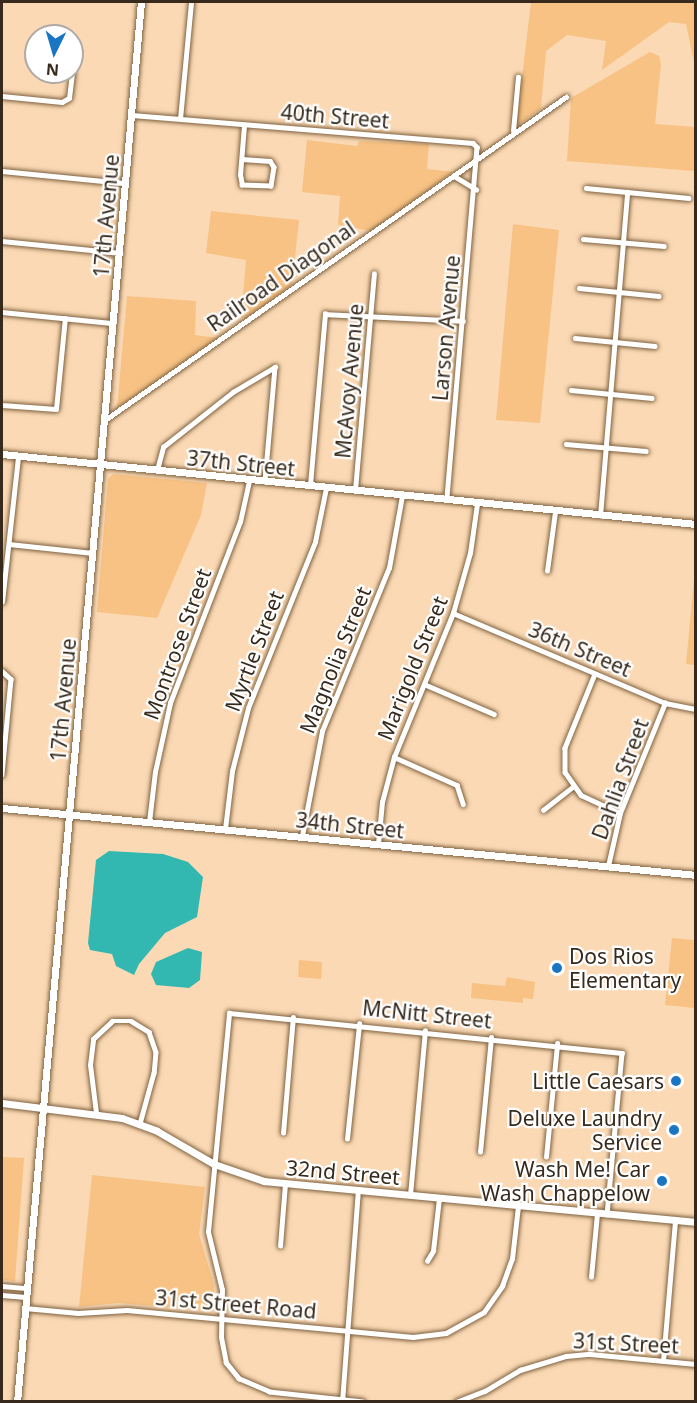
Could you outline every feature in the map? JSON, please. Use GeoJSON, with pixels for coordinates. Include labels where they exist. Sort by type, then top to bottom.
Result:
{"type":"FeatureCollection","features":[{"type":"Feature","properties":{"kind":"main road","name":"17th Avenue"},"geometry":{"type":"LineString","coordinates":[[17,1401],[41,1106],[93,553],[141,2]]}},
{"type":"Feature","properties":{"kind":"main road","name":"37th Street"},"geometry":{"type":"LineString","coordinates":[[2,454],[555,512]]}},
{"type":"Feature","properties":{"kind":"main road"},"geometry":{"type":"LineString","coordinates":[[555,512],[696,524]]}},
{"type":"Feature","properties":{"kind":"main road","name":"34th Street"},"geometry":{"type":"LineString","coordinates":[[2,808],[696,875]]}},
{"type":"Feature","properties":{"kind":"main road","name":"32nd Street"},"geometry":{"type":"LineString","coordinates":[[2,1103],[96,1113],[140,1124],[214,1164],[250,1178],[285,1184],[696,1222]]}},
{"type":"Feature","properties":{"kind":"street"},"geometry":{"type":"LineString","coordinates":[[180,119],[190,2]]}},
{"type":"Feature","properties":{"kind":"street"},"geometry":{"type":"LineString","coordinates":[[513,131],[518,78]]}},
{"type":"Feature","properties":{"kind":"street"},"geometry":{"type":"LineString","coordinates":[[2,96],[62,102],[69,98],[71,84]]}},
{"type":"Feature","properties":{"kind":"street"},"geometry":{"type":"LineString","coordinates":[[476,159],[513,131],[566,97]]}},
{"type":"Feature","properties":{"kind":"street","name":"40th Street"},"geometry":{"type":"LineString","coordinates":[[132,115],[473,143],[477,147],[476,159]]}},
{"type":"Feature","properties":{"kind":"street"},"geometry":{"type":"LineString","coordinates":[[242,159],[270,161],[274,167],[271,186],[242,185],[242,159],[244,125]]}},
{"type":"Feature","properties":{"kind":"street","name":"Railroad Diagonal"},"geometry":{"type":"LineString","coordinates":[[105,420],[476,159]]}},
{"type":"Feature","properties":{"kind":"street","name":"Larson Avenue"},"geometry":{"type":"LineString","coordinates":[[447,500],[476,189],[476,159]]}},
{"type":"Feature","properties":{"kind":"street"},"geometry":{"type":"LineString","coordinates":[[2,171],[125,183]]}},
{"type":"Feature","properties":{"kind":"street"},"geometry":{"type":"LineString","coordinates":[[454,176],[476,189]]}},
{"type":"Feature","properties":{"kind":"street"},"geometry":{"type":"LineString","coordinates":[[586,188],[689,198]]}},
{"type":"Feature","properties":{"kind":"street"},"geometry":{"type":"LineString","coordinates":[[600,516],[627,192]]}},
{"type":"Feature","properties":{"kind":"street"},"geometry":{"type":"LineString","coordinates":[[582,239],[664,246]]}},
{"type":"Feature","properties":{"kind":"street"},"geometry":{"type":"LineString","coordinates":[[2,241],[120,253]]}},
{"type":"Feature","properties":{"kind":"street","name":"McAvoy Avenue"},"geometry":{"type":"LineString","coordinates":[[355,491],[374,274]]}},
{"type":"Feature","properties":{"kind":"street"},"geometry":{"type":"LineString","coordinates":[[579,288],[659,296]]}},
{"type":"Feature","properties":{"kind":"street"},"geometry":{"type":"LineString","coordinates":[[2,312],[113,322]]}},
{"type":"Feature","properties":{"kind":"street"},"geometry":{"type":"LineString","coordinates":[[309,487],[325,314],[462,321]]}},
{"type":"Feature","properties":{"kind":"street"},"geometry":{"type":"LineString","coordinates":[[2,405],[56,409],[65,318]]}},
{"type":"Feature","properties":{"kind":"street"},"geometry":{"type":"LineString","coordinates":[[575,338],[655,346]]}},
{"type":"Feature","properties":{"kind":"street"},"geometry":{"type":"LineString","coordinates":[[157,470],[163,447],[232,392],[275,367],[265,482]]}},
{"type":"Feature","properties":{"kind":"street"},"geometry":{"type":"LineString","coordinates":[[571,390],[652,398]]}},
{"type":"Feature","properties":{"kind":"street"},"geometry":{"type":"LineString","coordinates":[[567,444],[646,451]]}},
{"type":"Feature","properties":{"kind":"street"},"geometry":{"type":"LineString","coordinates":[[2,602],[18,456]]}},
{"type":"Feature","properties":{"kind":"street","name":"Montrose Street"},"geometry":{"type":"LineString","coordinates":[[149,822],[170,703],[240,522],[249,481]]}},
{"type":"Feature","properties":{"kind":"street","name":"Myrtle Street"},"geometry":{"type":"LineString","coordinates":[[225,829],[232,771],[248,708],[315,542],[326,488]]}},
{"type":"Feature","properties":{"kind":"street","name":"Magnolia Street"},"geometry":{"type":"LineString","coordinates":[[302,836],[322,731],[389,568],[402,496]]}},
{"type":"Feature","properties":{"kind":"street","name":"Marigold Street"},"geometry":{"type":"LineString","coordinates":[[378,844],[382,802],[394,757],[453,613],[470,553],[477,504]]}},
{"type":"Feature","properties":{"kind":"street"},"geometry":{"type":"LineString","coordinates":[[547,571],[555,512]]}},
{"type":"Feature","properties":{"kind":"street"},"geometry":{"type":"LineString","coordinates":[[2,549],[9,547],[93,553]]}},
{"type":"Feature","properties":{"kind":"street","name":"36th Street"},"geometry":{"type":"LineString","coordinates":[[453,613],[665,703],[696,709]]}},
{"type":"Feature","properties":{"kind":"street"},"geometry":{"type":"LineString","coordinates":[[2,671],[11,679],[2,775]]}},
{"type":"Feature","properties":{"kind":"street"},"geometry":{"type":"LineString","coordinates":[[595,674],[565,748],[565,772],[572,787],[586,799],[620,813]]}},
{"type":"Feature","properties":{"kind":"street"},"geometry":{"type":"LineString","coordinates":[[424,684],[494,714]]}},
{"type":"Feature","properties":{"kind":"street","name":"Dahlia Street"},"geometry":{"type":"LineString","coordinates":[[608,866],[620,813],[665,703]]}},
{"type":"Feature","properties":{"kind":"street"},"geometry":{"type":"LineString","coordinates":[[394,757],[458,785],[463,804]]}},
{"type":"Feature","properties":{"kind":"street"},"geometry":{"type":"LineString","coordinates":[[543,810],[572,787]]}},
{"type":"Feature","properties":{"kind":"street","name":"McNitt Street"},"geometry":{"type":"LineString","coordinates":[[214,1164],[229,1013],[293,1017],[557,1044],[622,1053],[607,1214]]}},
{"type":"Feature","properties":{"kind":"street"},"geometry":{"type":"LineString","coordinates":[[283,1133],[293,1017]]}},
{"type":"Feature","properties":{"kind":"street"},"geometry":{"type":"LineString","coordinates":[[96,1113],[90,1065],[93,1039],[112,1022],[131,1021],[149,1032],[156,1052],[154,1073],[140,1124]]}},
{"type":"Feature","properties":{"kind":"street"},"geometry":{"type":"LineString","coordinates":[[347,1139],[359,1024]]}},
{"type":"Feature","properties":{"kind":"street"},"geometry":{"type":"LineString","coordinates":[[410,1195],[425,1031]]}},
{"type":"Feature","properties":{"kind":"street"},"geometry":{"type":"LineString","coordinates":[[480,1152],[491,1038]]}},
{"type":"Feature","properties":{"kind":"street"},"geometry":{"type":"LineString","coordinates":[[546,1157],[557,1044]]}},
{"type":"Feature","properties":{"kind":"street"},"geometry":{"type":"LineString","coordinates":[[214,1164],[208,1232],[222,1290],[220,1319],[226,1363],[239,1379],[270,1392],[363,1401]]}},
{"type":"Feature","properties":{"kind":"street"},"geometry":{"type":"LineString","coordinates":[[280,1246],[285,1184]]}},
{"type":"Feature","properties":{"kind":"street"},"geometry":{"type":"LineString","coordinates":[[342,1400],[358,1190]]}},
{"type":"Feature","properties":{"kind":"street"},"geometry":{"type":"LineString","coordinates":[[427,1261],[433,1251],[439,1198]]}},
{"type":"Feature","properties":{"kind":"street","name":"31st Street Road"},"geometry":{"type":"LineString","coordinates":[[25,1308],[78,1313],[127,1310],[420,1337],[444,1334],[484,1312],[502,1286],[512,1259],[518,1206]]}},
{"type":"Feature","properties":{"kind":"street"},"geometry":{"type":"LineString","coordinates":[[591,1277],[597,1214]]}},
{"type":"Feature","properties":{"kind":"street"},"geometry":{"type":"LineString","coordinates":[[663,1361],[675,1220]]}},
{"type":"Feature","properties":{"kind":"street"},"geometry":{"type":"LineString","coordinates":[[2,1286],[26,1288]]}},
{"type":"Feature","properties":{"kind":"street"},"geometry":{"type":"LineString","coordinates":[[2,1295],[25,1297]]}},
{"type":"Feature","properties":{"kind":"street","name":"31st Street"},"geometry":{"type":"LineString","coordinates":[[456,1401],[485,1391],[520,1370],[566,1356],[590,1354],[696,1364]]}},
{"type":"Feature","properties":{"kind":"shaded area"},"geometry":{"type":"Polygon","coordinates":[[[531,2],[695,2],[695,67],[686,24],[669,22],[602,70],[606,41],[567,35],[546,51],[541,108],[516,127],[531,2]]]}},
{"type":"Feature","properties":{"kind":"shaded area"},"geometry":{"type":"Polygon","coordinates":[[[650,52],[659,56],[661,64],[655,124],[695,127],[695,194],[694,171],[567,161],[571,98],[650,52]]]}},
{"type":"Feature","properties":{"kind":"shaded area"},"geometry":{"type":"Polygon","coordinates":[[[307,140],[357,146],[359,141],[429,144],[427,169],[453,172],[371,231],[338,225],[340,196],[302,192],[307,140]]]}},
{"type":"Feature","properties":{"kind":"shaded area"},"geometry":{"type":"Polygon","coordinates":[[[211,211],[299,220],[292,285],[246,318],[241,318],[246,260],[206,253],[211,211]]]}},
{"type":"Feature","properties":{"kind":"shaded area"},"geometry":{"type":"Polygon","coordinates":[[[513,224],[559,230],[540,423],[496,420],[513,224]]]}},
{"type":"Feature","properties":{"kind":"shaded area"},"geometry":{"type":"Polygon","coordinates":[[[127,296],[196,301],[195,335],[218,338],[117,409],[127,296]]]}},
{"type":"Feature","properties":{"kind":"shaded area"},"geometry":{"type":"Polygon","coordinates":[[[113,474],[207,483],[201,515],[157,618],[97,612],[108,479],[113,474]]]}},
{"type":"Feature","properties":{"kind":"shaded area"},"geometry":{"type":"Polygon","coordinates":[[[694,579],[696,579],[695,665],[686,664],[694,579]]]}},
{"type":"Feature","properties":{"kind":"shaded area"},"geometry":{"type":"Polygon","coordinates":[[[672,938],[695,940],[695,1008],[665,1005],[672,938]]]}},
{"type":"Feature","properties":{"kind":"shaded area"},"geometry":{"type":"Polygon","coordinates":[[[299,960],[322,962],[321,979],[298,977],[299,960]]]}},
{"type":"Feature","properties":{"kind":"shaded area"},"geometry":{"type":"Polygon","coordinates":[[[507,977],[535,982],[533,999],[523,998],[523,1003],[471,998],[472,983],[505,986],[507,977]]]}},
{"type":"Feature","properties":{"kind":"shaded area"},"geometry":{"type":"Polygon","coordinates":[[[2,1157],[24,1158],[15,1281],[2,1280],[2,1157]]]}},
{"type":"Feature","properties":{"kind":"shaded area"},"geometry":{"type":"Polygon","coordinates":[[[92,1175],[205,1187],[199,1234],[214,1285],[215,1311],[118,1303],[79,1307],[92,1175]]]}},
{"type":"Feature","properties":{"kind":"water"},"geometry":{"type":"Polygon","coordinates":[[[109,851],[163,854],[188,862],[203,877],[197,917],[165,933],[139,964],[134,975],[116,966],[112,954],[90,950],[88,943],[96,860],[109,851]]]}},
{"type":"Feature","properties":{"kind":"water"},"geometry":{"type":"Polygon","coordinates":[[[188,948],[202,952],[200,980],[189,988],[156,985],[151,974],[156,962],[188,948]]]}},
{"type":"Feature","properties":{"kind":"place","name":"Dos Rios Elementary"},"geometry":{"type":"Point","coordinates":[557,968]}},
{"type":"Feature","properties":{"kind":"place","name":"Little Caesars"},"geometry":{"type":"Point","coordinates":[676,1081]}},
{"type":"Feature","properties":{"kind":"place","name":"Deluxe Laundry Service"},"geometry":{"type":"Point","coordinates":[674,1130]}},
{"type":"Feature","properties":{"kind":"place","name":"Wash Me! Car Wash Chappelow"},"geometry":{"type":"Point","coordinates":[662,1181]}}]}
